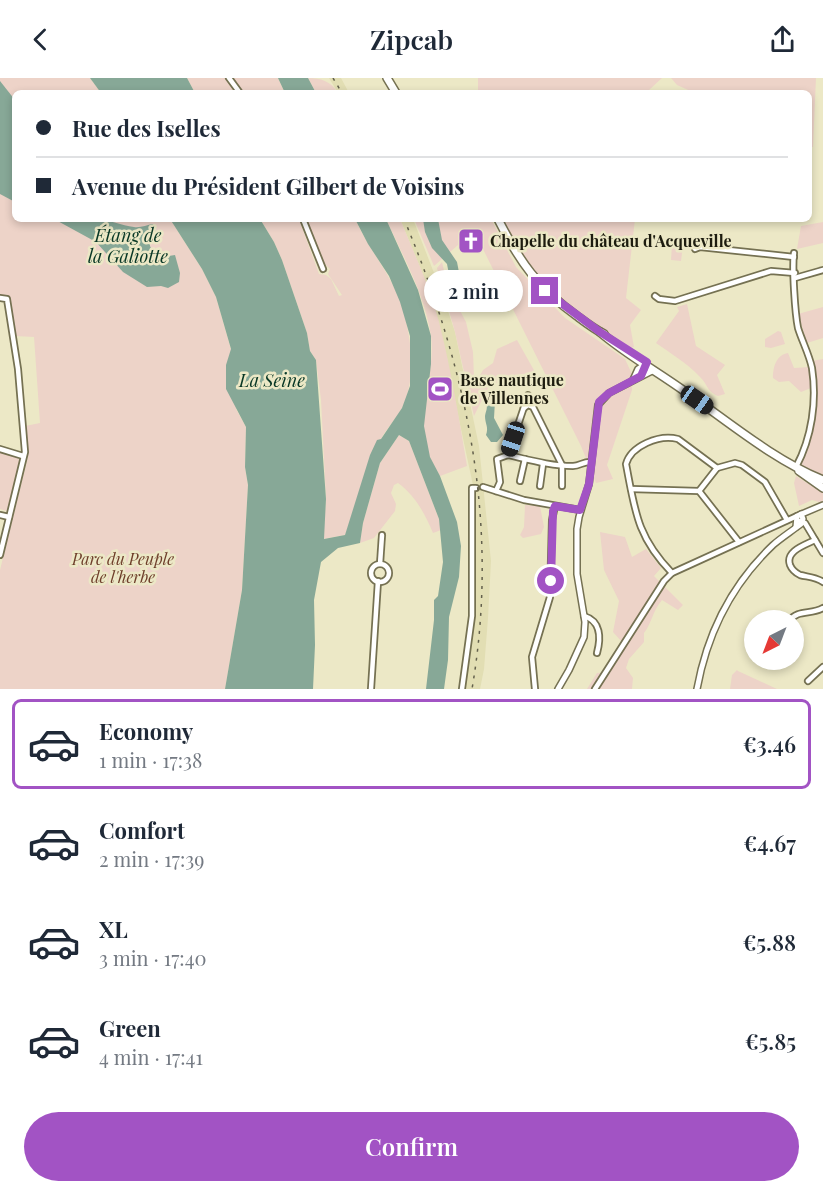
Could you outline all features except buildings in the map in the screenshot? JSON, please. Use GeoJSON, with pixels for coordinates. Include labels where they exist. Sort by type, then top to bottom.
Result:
{"type":"FeatureCollection","features":[{"type":"Feature","properties":{"kind":"main road"},"geometry":{"type":"LineString","coordinates":[[500,222],[517,255],[538,283],[562,305],[652,371],[679,387]]}},
{"type":"Feature","properties":{"kind":"main road"},"geometry":{"type":"LineString","coordinates":[[600,332],[632,357],[796,467],[823,480]]}},
{"type":"Feature","properties":{"kind":"main road"},"geometry":{"type":"LineString","coordinates":[[796,467],[823,488]]}},
{"type":"Feature","properties":{"kind":"street"},"geometry":{"type":"LineString","coordinates":[[304,222],[323,269]]}},
{"type":"Feature","properties":{"kind":"street"},"geometry":{"type":"LineString","coordinates":[[695,249],[700,247],[794,255],[797,321],[812,366],[813,383],[813,408],[807,444],[796,467]]}},
{"type":"Feature","properties":{"kind":"street"},"geometry":{"type":"LineString","coordinates":[[655,296],[659,299],[675,301],[771,271],[795,275],[823,270]]}},
{"type":"Feature","properties":{"kind":"street"},"geometry":{"type":"LineString","coordinates":[[0,298],[8,299],[18,369],[25,452],[0,555]]}},
{"type":"Feature","properties":{"kind":"street"},"geometry":{"type":"LineString","coordinates":[[641,376],[643,364]]}},
{"type":"Feature","properties":{"kind":"street"},"geometry":{"type":"LineString","coordinates":[[633,380],[643,364]]}},
{"type":"Feature","properties":{"kind":"street"},"geometry":{"type":"LineString","coordinates":[[558,689],[582,643],[585,627],[577,569],[577,529],[580,510],[589,484],[599,402],[609,393],[652,371]]}},
{"type":"Feature","properties":{"kind":"street"},"geometry":{"type":"LineString","coordinates":[[508,455],[528,395],[562,465],[562,486]]}},
{"type":"Feature","properties":{"kind":"street"},"geometry":{"type":"LineString","coordinates":[[524,408],[528,405],[533,407]]}},
{"type":"Feature","properties":{"kind":"street"},"geometry":{"type":"LineString","coordinates":[[672,573],[657,558],[637,521],[626,464],[629,456],[638,447],[671,437],[678,439],[717,468]]}},
{"type":"Feature","properties":{"kind":"street"},"geometry":{"type":"LineString","coordinates":[[0,449],[23,456]]}},
{"type":"Feature","properties":{"kind":"street"},"geometry":{"type":"LineString","coordinates":[[496,491],[500,482],[497,459],[508,455],[543,464],[576,466],[591,462]]}},
{"type":"Feature","properties":{"kind":"street"},"geometry":{"type":"LineString","coordinates":[[520,481],[525,459]]}},
{"type":"Feature","properties":{"kind":"street"},"geometry":{"type":"LineString","coordinates":[[699,491],[717,468],[735,463],[742,465],[765,482],[815,540],[823,553]]}},
{"type":"Feature","properties":{"kind":"street"},"geometry":{"type":"LineString","coordinates":[[540,486],[543,464]]}},
{"type":"Feature","properties":{"kind":"street"},"geometry":{"type":"LineString","coordinates":[[483,487],[508,496],[580,510]]}},
{"type":"Feature","properties":{"kind":"street"},"geometry":{"type":"LineString","coordinates":[[462,689],[472,606],[474,488]]}},
{"type":"Feature","properties":{"kind":"street"},"geometry":{"type":"LineString","coordinates":[[631,489],[699,491]]}},
{"type":"Feature","properties":{"kind":"street"},"geometry":{"type":"LineString","coordinates":[[699,491],[739,542]]}},
{"type":"Feature","properties":{"kind":"street"},"geometry":{"type":"LineString","coordinates":[[595,689],[664,581],[672,573],[823,505]]}},
{"type":"Feature","properties":{"kind":"street"},"geometry":{"type":"LineString","coordinates":[[535,689],[532,670],[533,650],[550,597],[552,520],[555,506]]}},
{"type":"Feature","properties":{"kind":"street"},"geometry":{"type":"LineString","coordinates":[[0,515],[9,517]]}},
{"type":"Feature","properties":{"kind":"street"},"geometry":{"type":"LineString","coordinates":[[697,689],[703,660],[735,588],[796,519]]}},
{"type":"Feature","properties":{"kind":"street"},"geometry":{"type":"LineString","coordinates":[[380,564],[382,535]]}},
{"type":"Feature","properties":{"kind":"street"},"geometry":{"type":"LineString","coordinates":[[815,540],[792,553],[789,559],[790,567],[797,574],[823,582]]}},
{"type":"Feature","properties":{"kind":"street"},"geometry":{"type":"LineString","coordinates":[[380,564],[387,568],[389,573],[384,580],[378,581],[373,579],[371,570],[380,564]]}},
{"type":"Feature","properties":{"kind":"street"},"geometry":{"type":"LineString","coordinates":[[371,689],[378,581]]}},
{"type":"Feature","properties":{"kind":"street"},"geometry":{"type":"LineString","coordinates":[[804,613],[823,608]]}},
{"type":"Feature","properties":{"kind":"street"},"geometry":{"type":"LineString","coordinates":[[584,616],[592,619],[598,630],[600,639],[597,653]]}},
{"type":"Feature","properties":{"kind":"street"},"geometry":{"type":"LineString","coordinates":[[808,681],[823,667]]}},
{"type":"Feature","properties":{"kind":"shaded area"},"geometry":{"type":"Polygon","coordinates":[[[329,78],[341,78],[347,90],[336,90],[329,78]]]}},
{"type":"Feature","properties":{"kind":"shaded area"},"geometry":{"type":"Polygon","coordinates":[[[401,222],[414,222],[443,296],[455,332],[479,446],[491,561],[484,669],[480,689],[464,689],[469,651],[474,490],[438,321],[422,272],[401,222]]]}},
{"type":"Feature","properties":{"kind":"green space","name":"Parc du Peuple de l'herbe"},"geometry":{"type":"Polygon","coordinates":[[[0,78],[90,78],[99,90],[12,90],[12,222],[172,222],[202,269],[216,297],[234,360],[236,409],[246,427],[245,467],[248,485],[242,590],[225,689],[0,689],[0,570],[28,457],[25,426],[40,423],[34,337],[15,336],[9,298],[0,296],[0,78]]]}},
{"type":"Feature","properties":{"kind":"green space"},"geometry":{"type":"Polygon","coordinates":[[[187,78],[225,78],[233,90],[193,90],[187,78]]]}},
{"type":"Feature","properties":{"kind":"green space"},"geometry":{"type":"Polygon","coordinates":[[[232,78],[278,78],[284,90],[241,90],[232,78]]]}},
{"type":"Feature","properties":{"kind":"green space"},"geometry":{"type":"Polygon","coordinates":[[[308,78],[325,81],[335,90],[314,90],[308,78]]]}},
{"type":"Feature","properties":{"kind":"green space"},"geometry":{"type":"Polygon","coordinates":[[[478,78],[662,78],[649,90],[478,90],[478,78]]]}},
{"type":"Feature","properties":{"kind":"green space"},"geometry":{"type":"Polygon","coordinates":[[[671,78],[816,78],[813,147],[812,90],[688,90],[677,85],[671,78]]]}},
{"type":"Feature","properties":{"kind":"green space"},"geometry":{"type":"Polygon","coordinates":[[[262,222],[300,222],[319,274],[331,279],[339,296],[342,295],[328,274],[330,269],[323,262],[307,222],[357,222],[391,281],[405,315],[411,355],[407,394],[401,411],[380,441],[345,535],[323,539],[326,499],[321,400],[316,360],[310,351],[307,333],[274,242],[262,222]]]}},
{"type":"Feature","properties":{"kind":"green space","name":"Base nautique de Villennes"},"geometry":{"type":"Polygon","coordinates":[[[387,222],[401,222],[431,296],[447,358],[467,466],[440,476],[429,455],[425,441],[424,412],[431,366],[431,336],[424,306],[413,276],[387,222]]]}},
{"type":"Feature","properties":{"kind":"green space"},"geometry":{"type":"Polygon","coordinates":[[[415,222],[493,222],[516,267],[565,318],[625,359],[631,372],[632,390],[607,465],[613,479],[596,483],[581,446],[474,231],[434,266],[415,222]]]}},
{"type":"Feature","properties":{"kind":"green space"},"geometry":{"type":"Polygon","coordinates":[[[505,222],[635,222],[626,298],[641,310],[630,325],[634,347],[630,348],[571,308],[540,279],[505,222]]]}},
{"type":"Feature","properties":{"kind":"green space"},"geometry":{"type":"Polygon","coordinates":[[[823,222],[823,243],[797,249],[801,226],[823,222]]]}},
{"type":"Feature","properties":{"kind":"green space"},"geometry":{"type":"Polygon","coordinates":[[[672,244],[683,245],[681,261],[671,260],[672,244]]]}},
{"type":"Feature","properties":{"kind":"green space"},"geometry":{"type":"Polygon","coordinates":[[[442,262],[448,288],[466,322],[473,352],[474,378],[478,379],[483,370],[493,363],[497,349],[517,340],[535,372],[517,375],[489,386],[474,416],[455,332],[437,268],[442,262]]]}},
{"type":"Feature","properties":{"kind":"green space"},"geometry":{"type":"Polygon","coordinates":[[[687,304],[696,346],[725,365],[717,375],[725,394],[718,396],[714,394],[689,367],[656,343],[679,311],[677,307],[687,304]]]}},
{"type":"Feature","properties":{"kind":"green space"},"geometry":{"type":"Polygon","coordinates":[[[823,307],[823,338],[807,343],[798,314],[823,307]]]}},
{"type":"Feature","properties":{"kind":"green space"},"geometry":{"type":"Polygon","coordinates":[[[778,331],[781,332],[785,344],[771,348],[765,347],[765,339],[778,331]]]}},
{"type":"Feature","properties":{"kind":"green space"},"geometry":{"type":"Polygon","coordinates":[[[788,353],[794,368],[809,367],[811,388],[801,392],[789,381],[779,382],[773,378],[776,362],[788,353]]]}},
{"type":"Feature","properties":{"kind":"green space"},"geometry":{"type":"Polygon","coordinates":[[[823,359],[823,478],[807,470],[801,463],[811,438],[812,361],[823,359]]]}},
{"type":"Feature","properties":{"kind":"green space"},"geometry":{"type":"Polygon","coordinates":[[[399,435],[409,441],[439,519],[441,530],[433,533],[419,505],[398,483],[394,485],[391,493],[396,504],[395,511],[374,538],[360,543],[363,523],[380,463],[399,435]]]}},
{"type":"Feature","properties":{"kind":"green space"},"geometry":{"type":"Polygon","coordinates":[[[0,452],[17,456],[20,461],[7,511],[0,509],[0,452]]]}},
{"type":"Feature","properties":{"kind":"green space"},"geometry":{"type":"Polygon","coordinates":[[[796,476],[823,493],[823,501],[812,500],[799,506],[794,483],[796,476]]]}},
{"type":"Feature","properties":{"kind":"green space"},"geometry":{"type":"Polygon","coordinates":[[[525,505],[540,506],[544,527],[541,534],[523,538],[520,535],[524,527],[525,505]]]}},
{"type":"Feature","properties":{"kind":"green space"},"geometry":{"type":"Polygon","coordinates":[[[600,532],[625,537],[632,557],[646,549],[661,568],[654,576],[683,605],[678,610],[662,600],[659,604],[644,633],[644,642],[629,659],[626,668],[633,678],[632,689],[587,689],[597,673],[607,672],[622,650],[622,642],[613,632],[619,601],[604,570],[600,532]]]}},
{"type":"Feature","properties":{"kind":"green space"},"geometry":{"type":"Polygon","coordinates":[[[737,670],[777,689],[730,689],[732,675],[737,670]]]}},
{"type":"Feature","properties":{"kind":"water"},"geometry":{"type":"Polygon","coordinates":[[[90,78],[187,78],[193,90],[99,90],[90,78]]]}},
{"type":"Feature","properties":{"kind":"water"},"geometry":{"type":"Polygon","coordinates":[[[278,78],[308,78],[314,90],[284,90],[278,78]]]}},
{"type":"Feature","properties":{"kind":"water"},"geometry":{"type":"Polygon","coordinates":[[[0,81],[12,96],[12,200],[0,194],[0,81]]]}},
{"type":"Feature","properties":{"kind":"water","name":"Étang de la Galiotte"},"geometry":{"type":"Polygon","coordinates":[[[59,222],[111,222],[136,227],[153,224],[156,232],[150,239],[150,246],[156,258],[175,255],[180,273],[179,282],[168,288],[147,287],[123,272],[96,242],[59,222]]]}},
{"type":"Feature","properties":{"kind":"water","name":"La Seine"},"geometry":{"type":"Polygon","coordinates":[[[172,222],[262,222],[274,242],[307,333],[310,351],[316,360],[326,499],[324,539],[345,535],[370,455],[377,440],[381,439],[402,408],[410,386],[410,336],[400,302],[389,276],[357,222],[387,222],[418,290],[431,336],[431,364],[424,426],[430,457],[440,476],[457,522],[461,546],[459,577],[449,617],[448,660],[444,689],[426,689],[434,600],[438,596],[443,562],[439,519],[409,441],[399,435],[380,463],[363,523],[360,543],[338,548],[321,562],[314,600],[313,689],[225,689],[242,590],[248,485],[245,467],[246,427],[226,389],[226,365],[231,349],[216,297],[202,269],[172,222]]]}},
{"type":"Feature","properties":{"kind":"water"},"geometry":{"type":"Polygon","coordinates":[[[423,222],[439,222],[442,240],[457,262],[463,293],[460,298],[453,295],[447,264],[432,248],[423,222]]]}},
{"type":"Feature","properties":{"kind":"water"},"geometry":{"type":"Polygon","coordinates":[[[491,399],[495,401],[494,418],[503,435],[497,442],[491,442],[486,435],[486,402],[491,399]]]}},
{"type":"Feature","properties":{"kind":"railway"},"geometry":{"type":"LineString","coordinates":[[333,78],[340,90]]}},
{"type":"Feature","properties":{"kind":"railway"},"geometry":{"type":"LineString","coordinates":[[405,222],[446,334],[461,391],[472,450],[480,508],[482,568],[480,628],[472,689]]}},
{"type":"Feature","properties":{"kind":"place","name":"Chapelle du château d'Acqueville"},"geometry":{"type":"Point","coordinates":[471,241]}},
{"type":"Feature","properties":{"kind":"place","name":"Base nautique de Villennes"},"geometry":{"type":"Point","coordinates":[440,389]}},
{"type":"Feature","properties":{"kind":"route"},"geometry":{"type":"LineString","coordinates":[[545,291],[600,332],[647,362],[641,376],[609,393],[599,402],[589,484],[580,510],[555,506],[553,511],[551,581]]}}]}
